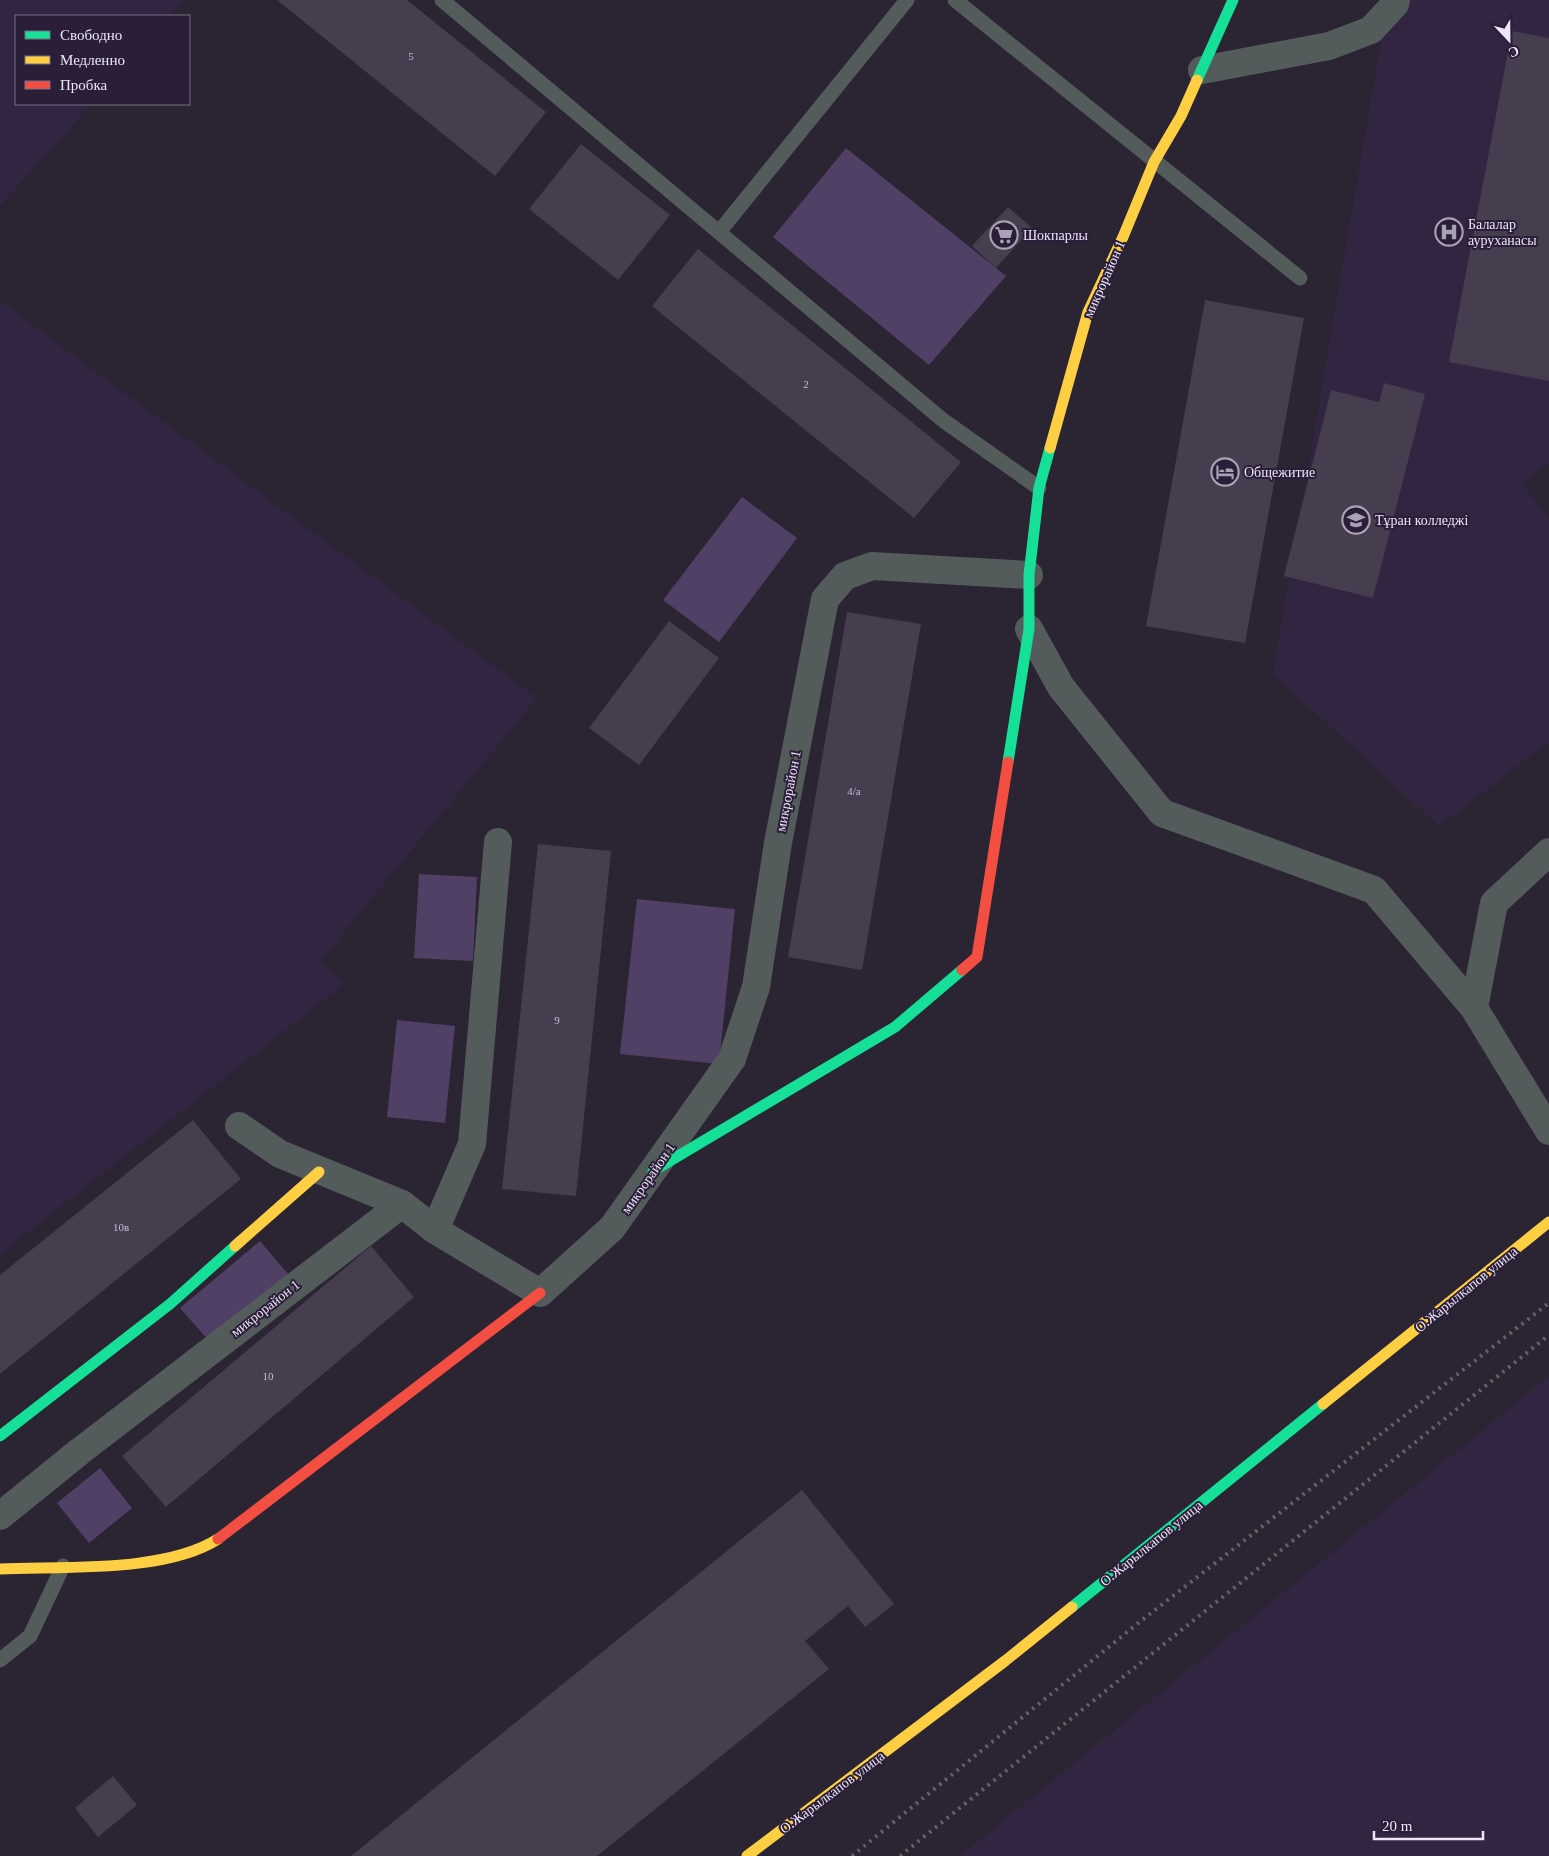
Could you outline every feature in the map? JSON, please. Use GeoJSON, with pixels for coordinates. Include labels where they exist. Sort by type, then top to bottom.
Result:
{"type":"FeatureCollection","features":[{"type":"Feature","properties":{"kind":"street","name":"микрорайон 1"},"geometry":{"type":"LineString","coordinates":[[653,1172],[895,1027],[977,957],[1029,629],[1029,575],[1039,488],[1088,312],[1154,162],[1181,116],[1233,0]]}},
{"type":"Feature","properties":{"kind":"street"},"geometry":{"type":"LineString","coordinates":[[1202,70],[1329,46],[1371,30],[1396,0]]}},
{"type":"Feature","properties":{"kind":"street","name":"микрорайон 1"},"geometry":{"type":"LineString","coordinates":[[540,1293],[612,1228],[732,1059],[756,987],[778,843],[825,599],[845,576],[872,566],[1029,575]]}},
{"type":"Feature","properties":{"kind":"street"},"geometry":{"type":"LineString","coordinates":[[1029,629],[1061,687],[1162,813],[1374,890],[1474,1008],[1549,1131]]}},
{"type":"Feature","properties":{"kind":"street"},"geometry":{"type":"LineString","coordinates":[[435,1230],[472,1144],[498,842]]}},
{"type":"Feature","properties":{"kind":"street"},"geometry":{"type":"LineString","coordinates":[[1474,1008],[1494,903],[1549,852]]}},
{"type":"Feature","properties":{"kind":"street"},"geometry":{"type":"LineString","coordinates":[[0,1569],[145,1563],[170,1559],[216,1542],[540,1293],[435,1230],[402,1204],[319,1172],[280,1154],[239,1126]]}},
{"type":"Feature","properties":{"kind":"street"},"geometry":{"type":"LineString","coordinates":[[0,1436],[170,1304],[319,1172]]}},
{"type":"Feature","properties":{"kind":"street","name":"микрорайон 1"},"geometry":{"type":"LineString","coordinates":[[0,1516],[79,1452],[402,1204]]}},
{"type":"Feature","properties":{"kind":"street","name":"О.Жарылкапов улица"},"geometry":{"type":"LineString","coordinates":[[747,1856],[1005,1661],[1549,1222]]}},
{"type":"Feature","properties":{"kind":"lane"},"geometry":{"type":"LineString","coordinates":[[442,0],[944,421],[1039,488]]}},
{"type":"Feature","properties":{"kind":"lane"},"geometry":{"type":"LineString","coordinates":[[719,232],[907,0]]}},
{"type":"Feature","properties":{"kind":"lane"},"geometry":{"type":"LineString","coordinates":[[955,0],[1300,278]]}},
{"type":"Feature","properties":{"kind":"lane"},"geometry":{"type":"LineString","coordinates":[[0,1660],[30,1636],[63,1566]]}},
{"type":"Feature","properties":{"kind":"shaded area"},"geometry":{"type":"Polygon","coordinates":[[[0,0],[185,0],[171,15],[15,15],[15,105],[91,105],[0,206],[0,0]]]}},
{"type":"Feature","properties":{"kind":"shaded area","name":"Балалар ауруханасы"},"geometry":{"type":"Polygon","coordinates":[[[1388,0],[1549,0],[1549,463],[1522,483],[1549,519],[1549,742],[1439,826],[1273,674],[1388,0]]]}},
{"type":"Feature","properties":{"kind":"shaded area"},"geometry":{"type":"Polygon","coordinates":[[[846,148],[1006,276],[929,365],[773,237],[846,148]]]}},
{"type":"Feature","properties":{"kind":"shaded area"},"geometry":{"type":"Polygon","coordinates":[[[0,301],[537,698],[320,961],[344,984],[0,1254],[0,301]]]}},
{"type":"Feature","properties":{"kind":"shaded area"},"geometry":{"type":"Polygon","coordinates":[[[742,497],[797,538],[719,642],[663,600],[742,497]]]}},
{"type":"Feature","properties":{"kind":"shaded area"},"geometry":{"type":"Polygon","coordinates":[[[419,874],[477,877],[473,961],[414,958],[419,874]]]}},
{"type":"Feature","properties":{"kind":"shaded area"},"geometry":{"type":"Polygon","coordinates":[[[637,899],[735,909],[719,1064],[620,1054],[637,899]]]}},
{"type":"Feature","properties":{"kind":"shaded area"},"geometry":{"type":"Polygon","coordinates":[[[397,1020],[455,1026],[445,1123],[387,1117],[397,1020]]]}},
{"type":"Feature","properties":{"kind":"shaded area"},"geometry":{"type":"Polygon","coordinates":[[[260,1241],[289,1275],[209,1341],[180,1308],[260,1241]]]}},
{"type":"Feature","properties":{"kind":"shaded area"},"geometry":{"type":"Polygon","coordinates":[[[1549,1376],[1549,1856],[960,1856],[1549,1376]]]}},
{"type":"Feature","properties":{"kind":"shaded area"},"geometry":{"type":"Polygon","coordinates":[[[100,1468],[132,1508],[89,1543],[57,1503],[100,1468]]]}},
{"type":"Feature","properties":{"kind":"building"},"geometry":{"type":"Polygon","coordinates":[[[277,0],[407,0],[546,112],[495,176],[277,0]]]}},
{"type":"Feature","properties":{"kind":"building"},"geometry":{"type":"Polygon","coordinates":[[[1512,31],[1549,38],[1549,381],[1449,362],[1512,31]]]}},
{"type":"Feature","properties":{"kind":"building"},"geometry":{"type":"Polygon","coordinates":[[[581,144],[670,215],[618,280],[529,209],[581,144]]]}},
{"type":"Feature","properties":{"kind":"building"},"geometry":{"type":"Polygon","coordinates":[[[1008,207],[1032,228],[996,268],[972,246],[1008,207]]]}},
{"type":"Feature","properties":{"kind":"building"},"geometry":{"type":"Polygon","coordinates":[[[698,249],[961,462],[914,518],[652,306],[698,249]]]}},
{"type":"Feature","properties":{"kind":"building","name":"Общежитие"},"geometry":{"type":"Polygon","coordinates":[[[1205,300],[1304,318],[1245,643],[1146,626],[1205,300]]]}},
{"type":"Feature","properties":{"kind":"building"},"geometry":{"type":"Polygon","coordinates":[[[1384,383],[1425,394],[1373,598],[1284,576],[1331,390],[1379,402],[1384,383]]]}},
{"type":"Feature","properties":{"kind":"building"},"geometry":{"type":"Polygon","coordinates":[[[847,612],[921,624],[862,970],[788,957],[847,612]]]}},
{"type":"Feature","properties":{"kind":"building"},"geometry":{"type":"Polygon","coordinates":[[[669,621],[719,658],[639,765],[589,728],[669,621]]]}},
{"type":"Feature","properties":{"kind":"building"},"geometry":{"type":"Polygon","coordinates":[[[538,844],[611,851],[576,1196],[502,1189],[538,844]]]}},
{"type":"Feature","properties":{"kind":"building"},"geometry":{"type":"Polygon","coordinates":[[[193,1120],[241,1179],[0,1374],[0,1275],[193,1120]]]}},
{"type":"Feature","properties":{"kind":"building"},"geometry":{"type":"Polygon","coordinates":[[[371,1246],[414,1297],[166,1507],[122,1456],[371,1246]]]}},
{"type":"Feature","properties":{"kind":"building"},"geometry":{"type":"Polygon","coordinates":[[[802,1490],[894,1604],[865,1627],[848,1606],[805,1641],[829,1669],[597,1856],[351,1856],[802,1490]]]}},
{"type":"Feature","properties":{"kind":"building"},"geometry":{"type":"Polygon","coordinates":[[[113,1776],[137,1805],[98,1837],[75,1808],[113,1776]]]}},
{"type":"Feature","properties":{"kind":"railway"},"geometry":{"type":"LineString","coordinates":[[852,1856],[1137,1624],[1549,1303]]}},
{"type":"Feature","properties":{"kind":"railway"},"geometry":{"type":"LineString","coordinates":[[900,1856],[1549,1335]]}},
{"type":"Feature","properties":{"kind":"traffic: fast"},"geometry":{"type":"LineString","coordinates":[[1197,80],[1233,0]]}},
{"type":"Feature","properties":{"kind":"traffic: fast"},"geometry":{"type":"LineString","coordinates":[[1008,762],[1029,629],[1029,575],[1039,488],[1050,448]]}},
{"type":"Feature","properties":{"kind":"traffic: fast"},"geometry":{"type":"LineString","coordinates":[[653,1171],[895,1027],[962,970]]}},
{"type":"Feature","properties":{"kind":"traffic: fast"},"geometry":{"type":"LineString","coordinates":[[0,1436],[170,1304],[235,1246]]}},
{"type":"Feature","properties":{"kind":"traffic: fast"},"geometry":{"type":"LineString","coordinates":[[1072,1607],[1323,1404]]}},
{"type":"Feature","properties":{"kind":"traffic: slow"},"geometry":{"type":"LineString","coordinates":[[1050,448],[1088,312],[1123,237],[1154,162],[1181,116],[1197,80]]}},
{"type":"Feature","properties":{"kind":"traffic: slow"},"geometry":{"type":"LineString","coordinates":[[235,1246],[319,1172]]}},
{"type":"Feature","properties":{"kind":"traffic: slow"},"geometry":{"type":"LineString","coordinates":[[1323,1404],[1549,1222]]}},
{"type":"Feature","properties":{"kind":"traffic: slow"},"geometry":{"type":"LineString","coordinates":[[0,1569],[113,1566],[142,1563],[170,1558],[196,1550],[218,1539]]}},
{"type":"Feature","properties":{"kind":"traffic: slow"},"geometry":{"type":"LineString","coordinates":[[747,1856],[1005,1661],[1072,1607]]}},
{"type":"Feature","properties":{"kind":"traffic: jam"},"geometry":{"type":"LineString","coordinates":[[962,970],[977,957],[1008,762]]}},
{"type":"Feature","properties":{"kind":"traffic: jam"},"geometry":{"type":"LineString","coordinates":[[218,1539],[540,1293]]}},
{"type":"Feature","properties":{"kind":"place","name":"Балалар ауруханасы"},"geometry":{"type":"Point","coordinates":[1449,232]}},
{"type":"Feature","properties":{"kind":"place","name":"Шокпарлы"},"geometry":{"type":"Point","coordinates":[1004,235]}},
{"type":"Feature","properties":{"kind":"place","name":"Общежитие"},"geometry":{"type":"Point","coordinates":[1225,472]}},
{"type":"Feature","properties":{"kind":"place","name":"Тұран колледжі"},"geometry":{"type":"Point","coordinates":[1356,520]}}]}
